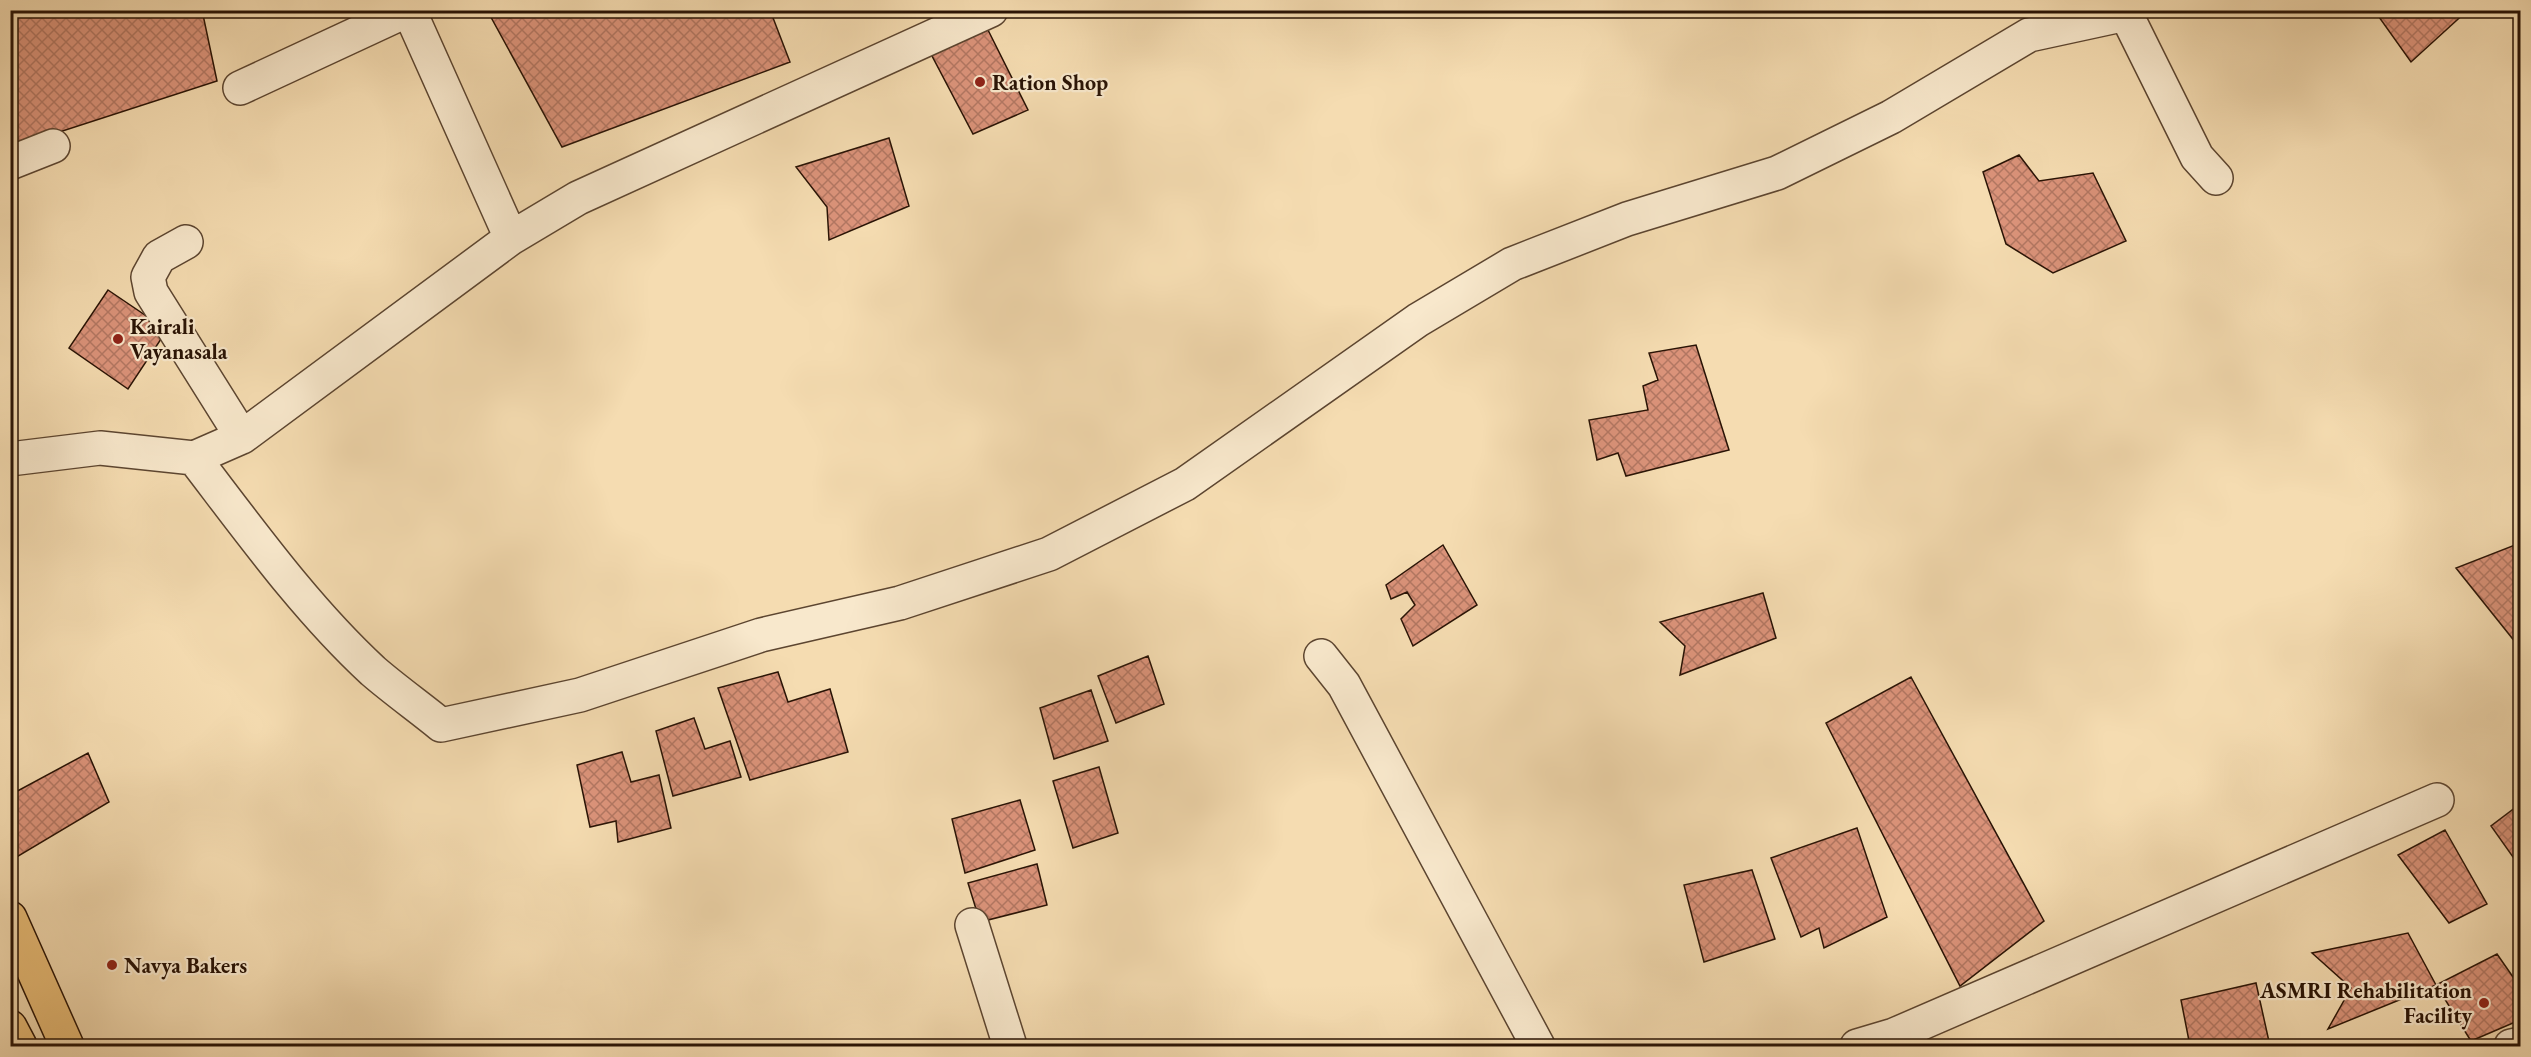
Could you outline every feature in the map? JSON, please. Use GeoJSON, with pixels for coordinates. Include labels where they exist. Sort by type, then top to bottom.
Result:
{"type":"FeatureCollection","features":[{"type":"Feature","properties":{"kind":"main road"},"geometry":{"type":"LineString","coordinates":[[10,918],[67,1047]]}},
{"type":"Feature","properties":{"kind":"main road"},"geometry":{"type":"LineString","coordinates":[[10,1027],[20,1047]]}},
{"type":"Feature","properties":{"kind":"street"},"geometry":{"type":"LineString","coordinates":[[240,88],[409,10],[512,238]]}},
{"type":"Feature","properties":{"kind":"street"},"geometry":{"type":"LineString","coordinates":[[10,459],[100,448],[194,458],[242,437],[512,238],[578,198],[991,10]]}},
{"type":"Feature","properties":{"kind":"street"},"geometry":{"type":"LineString","coordinates":[[194,458],[267,553],[316,611],[374,671],[441,725],[580,695],[761,634],[900,603],[1049,554],[1185,484],[1418,320],[1512,264],[1627,219],[1777,173],[1891,117],[2029,35],[2126,14],[2197,157],[2216,178]]}},
{"type":"Feature","properties":{"kind":"street"},"geometry":{"type":"LineString","coordinates":[[10,163],[53,146]]}},
{"type":"Feature","properties":{"kind":"street"},"geometry":{"type":"LineString","coordinates":[[186,242],[159,257],[148,277],[151,292],[242,437]]}},
{"type":"Feature","properties":{"kind":"street"},"geometry":{"type":"LineString","coordinates":[[1321,656],[1344,685],[1538,1047]]}},
{"type":"Feature","properties":{"kind":"street"},"geometry":{"type":"LineString","coordinates":[[1857,1047],[1894,1035],[2437,801]]}},
{"type":"Feature","properties":{"kind":"street"},"geometry":{"type":"LineString","coordinates":[[972,925],[1011,1047]]}},
{"type":"Feature","properties":{"kind":"street"},"geometry":{"type":"LineString","coordinates":[[2511,1047],[2520,1044]]}},
{"type":"Feature","properties":{"kind":"building"},"geometry":{"type":"Polygon","coordinates":[[[10,10],[202,10],[217,81],[10,148],[10,10]]]}},
{"type":"Feature","properties":{"kind":"building"},"geometry":{"type":"Polygon","coordinates":[[[487,10],[770,10],[790,62],[562,147],[487,10]]]}},
{"type":"Feature","properties":{"kind":"building"},"geometry":{"type":"Polygon","coordinates":[[[2374,10],[2468,10],[2411,62],[2374,10]]]}},
{"type":"Feature","properties":{"kind":"building","name":"Ration Shop"},"geometry":{"type":"Polygon","coordinates":[[[986,26],[1028,110],[973,134],[931,54],[986,26]]]}},
{"type":"Feature","properties":{"kind":"building"},"geometry":{"type":"Polygon","coordinates":[[[889,138],[909,206],[829,240],[827,207],[796,167],[889,138]]]}},
{"type":"Feature","properties":{"kind":"building"},"geometry":{"type":"Polygon","coordinates":[[[2019,155],[2039,181],[2093,173],[2126,241],[2053,273],[2006,244],[1983,172],[2019,155]]]}},
{"type":"Feature","properties":{"kind":"building","name":"Kairali Vayanasala"},"geometry":{"type":"Polygon","coordinates":[[[108,290],[167,330],[128,389],[69,348],[108,290]]]}},
{"type":"Feature","properties":{"kind":"building"},"geometry":{"type":"Polygon","coordinates":[[[1696,345],[1729,450],[1626,476],[1618,453],[1597,460],[1589,420],[1648,410],[1643,386],[1658,380],[1649,353],[1696,345]]]}},
{"type":"Feature","properties":{"kind":"building"},"geometry":{"type":"Polygon","coordinates":[[[2520,543],[2520,648],[2456,568],[2520,543]]]}},
{"type":"Feature","properties":{"kind":"building"},"geometry":{"type":"Polygon","coordinates":[[[1443,545],[1477,605],[1413,646],[1401,619],[1415,605],[1407,592],[1391,599],[1386,585],[1443,545]]]}},
{"type":"Feature","properties":{"kind":"building"},"geometry":{"type":"Polygon","coordinates":[[[1763,593],[1776,638],[1680,675],[1685,646],[1660,622],[1763,593]]]}},
{"type":"Feature","properties":{"kind":"building"},"geometry":{"type":"Polygon","coordinates":[[[1148,656],[1164,704],[1116,723],[1098,676],[1148,656]]]}},
{"type":"Feature","properties":{"kind":"building"},"geometry":{"type":"Polygon","coordinates":[[[778,672],[788,702],[830,689],[848,752],[750,780],[718,688],[778,672]]]}},
{"type":"Feature","properties":{"kind":"building"},"geometry":{"type":"Polygon","coordinates":[[[1911,677],[2044,921],[1960,986],[1826,723],[1911,677]]]}},
{"type":"Feature","properties":{"kind":"building"},"geometry":{"type":"Polygon","coordinates":[[[1091,690],[1108,741],[1054,759],[1040,708],[1091,690]]]}},
{"type":"Feature","properties":{"kind":"building"},"geometry":{"type":"Polygon","coordinates":[[[694,718],[705,749],[730,741],[741,777],[673,796],[656,731],[694,718]]]}},
{"type":"Feature","properties":{"kind":"building"},"geometry":{"type":"Polygon","coordinates":[[[622,752],[631,782],[659,775],[671,828],[618,842],[616,821],[590,827],[577,765],[622,752]]]}},
{"type":"Feature","properties":{"kind":"building"},"geometry":{"type":"Polygon","coordinates":[[[88,753],[109,802],[10,861],[10,795],[88,753]]]}},
{"type":"Feature","properties":{"kind":"building"},"geometry":{"type":"Polygon","coordinates":[[[1099,767],[1118,833],[1073,848],[1053,781],[1099,767]]]}},
{"type":"Feature","properties":{"kind":"building"},"geometry":{"type":"Polygon","coordinates":[[[1020,800],[1035,850],[965,873],[952,819],[1020,800]]]}},
{"type":"Feature","properties":{"kind":"building"},"geometry":{"type":"Polygon","coordinates":[[[2520,804],[2520,867],[2491,826],[2520,804]]]}},
{"type":"Feature","properties":{"kind":"building"},"geometry":{"type":"Polygon","coordinates":[[[1857,828],[1887,917],[1824,948],[1819,928],[1801,937],[1771,858],[1857,828]]]}},
{"type":"Feature","properties":{"kind":"building"},"geometry":{"type":"Polygon","coordinates":[[[2445,830],[2487,904],[2449,923],[2398,855],[2445,830]]]}},
{"type":"Feature","properties":{"kind":"building"},"geometry":{"type":"Polygon","coordinates":[[[1037,864],[1047,905],[980,922],[968,883],[1037,864]]]}},
{"type":"Feature","properties":{"kind":"building"},"geometry":{"type":"Polygon","coordinates":[[[1752,870],[1775,939],[1704,962],[1684,885],[1752,870]]]}},
{"type":"Feature","properties":{"kind":"building"},"geometry":{"type":"Polygon","coordinates":[[[2408,933],[2436,985],[2328,1029],[2351,988],[2312,953],[2408,933]]]}},
{"type":"Feature","properties":{"kind":"building","name":"ASMRI Rehabilitation Facility"},"geometry":{"type":"Polygon","coordinates":[[[2497,954],[2520,987],[2520,1020],[2471,1041],[2436,985],[2497,954]]]}},
{"type":"Feature","properties":{"kind":"building"},"geometry":{"type":"Polygon","coordinates":[[[2256,983],[2270,1046],[2190,1046],[2181,1000],[2256,983]]]}},
{"type":"Feature","properties":{"kind":"place","name":"Ration Shop"},"geometry":{"type":"Point","coordinates":[980,82]}},
{"type":"Feature","properties":{"kind":"place","name":"Kairali Vayanasala"},"geometry":{"type":"Point","coordinates":[118,339]}},
{"type":"Feature","properties":{"kind":"place","name":"Navya Bakers"},"geometry":{"type":"Point","coordinates":[112,965]}},
{"type":"Feature","properties":{"kind":"place","name":"ASMRI Rehabilitation Facility"},"geometry":{"type":"Point","coordinates":[2484,1003]}}]}
